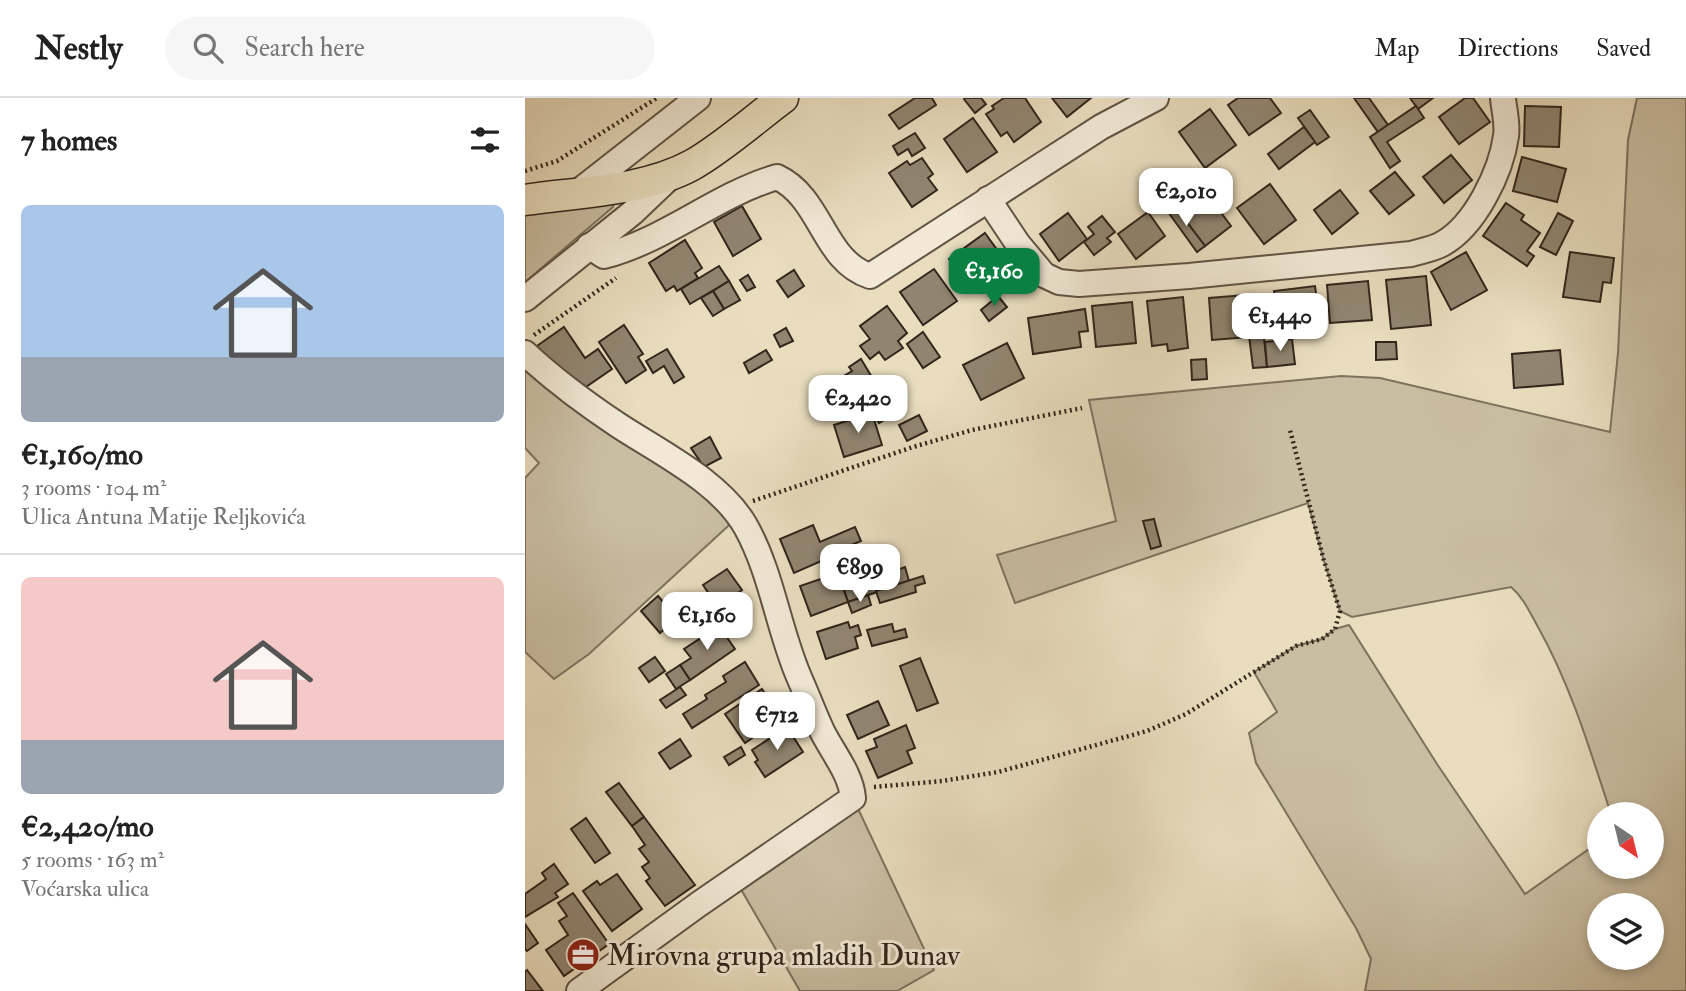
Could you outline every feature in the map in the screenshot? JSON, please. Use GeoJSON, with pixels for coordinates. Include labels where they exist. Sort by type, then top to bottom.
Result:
{"type":"FeatureCollection","features":[{"type":"Feature","properties":{"kind":"main road"},"geometry":{"type":"LineString","coordinates":[[525,200],[641,184],[674,173],[701,160],[783,98]]}},
{"type":"Feature","properties":{"kind":"street"},"geometry":{"type":"LineString","coordinates":[[578,192],[698,98]]}},
{"type":"Feature","properties":{"kind":"street"},"geometry":{"type":"LineString","coordinates":[[590,246],[604,256],[623,251],[682,224],[757,183],[777,177],[790,183],[801,193],[845,262],[856,271],[870,276],[1101,127],[1156,98]]}},
{"type":"Feature","properties":{"kind":"street"},"geometry":{"type":"LineString","coordinates":[[988,199],[1018,244],[1044,275],[1059,282],[1079,284],[1162,278],[1411,254],[1441,244],[1461,230],[1477,208],[1499,165],[1507,133],[1503,98]]}},
{"type":"Feature","properties":{"kind":"street"},"geometry":{"type":"LineString","coordinates":[[525,299],[632,213],[674,173]]}},
{"type":"Feature","properties":{"kind":"street"},"geometry":{"type":"LineString","coordinates":[[525,353],[563,386],[691,472],[734,510],[754,545],[772,591],[792,661],[822,732],[852,785],[853,798],[579,991]]}},
{"type":"Feature","properties":{"kind":"path"},"geometry":{"type":"LineString","coordinates":[[525,171],[557,161],[657,98]]}},
{"type":"Feature","properties":{"kind":"path"},"geometry":{"type":"LineString","coordinates":[[734,510],[798,485],[925,444],[1004,422],[1082,408]]}},
{"type":"Feature","properties":{"kind":"path"},"geometry":{"type":"LineString","coordinates":[[852,785],[869,788],[998,772],[1147,731],[1198,707],[1296,646],[1322,639],[1335,629],[1341,611],[1324,561],[1290,430]]}},
{"type":"Feature","properties":{"kind":"shaded area"},"geometry":{"type":"Polygon","coordinates":[[[1637,98],[1686,98],[1686,991],[1365,991],[1371,959],[1356,928],[1256,763],[1249,733],[1277,712],[1254,672],[1296,646],[1322,639],[1335,629],[1349,625],[1437,764],[1525,894],[1587,850],[1587,879],[1664,879],[1664,802],[1607,802],[1560,672],[1520,596],[1511,587],[1352,617],[1340,611],[1308,503],[1015,603],[997,555],[1116,521],[1089,400],[1341,376],[1380,378],[1610,432],[1618,353],[1628,140],[1637,98]]]}},
{"type":"Feature","properties":{"kind":"shaded area"},"geometry":{"type":"Polygon","coordinates":[[[614,202],[613,207],[525,282],[525,208],[614,202]]]}},
{"type":"Feature","properties":{"kind":"shaded area"},"geometry":{"type":"Polygon","coordinates":[[[525,353],[739,516],[589,654],[554,679],[525,652],[525,478],[539,463],[525,448],[525,353]]]}},
{"type":"Feature","properties":{"kind":"shaded area"},"geometry":{"type":"Polygon","coordinates":[[[853,798],[934,970],[897,991],[800,991],[735,879],[853,798]]]}},
{"type":"Feature","properties":{"kind":"building"},"geometry":{"type":"Polygon","coordinates":[[[915,98],[932,98],[936,105],[899,129],[889,115],[915,98]]]}},
{"type":"Feature","properties":{"kind":"building"},"geometry":{"type":"Polygon","coordinates":[[[965,98],[981,98],[986,104],[975,113],[965,98]]]}},
{"type":"Feature","properties":{"kind":"building"},"geometry":{"type":"Polygon","coordinates":[[[1004,98],[1025,98],[1041,122],[1014,142],[1007,132],[1001,136],[986,114],[1004,98]]]}},
{"type":"Feature","properties":{"kind":"building"},"geometry":{"type":"Polygon","coordinates":[[[1052,98],[1091,98],[1067,117],[1052,98]]]}},
{"type":"Feature","properties":{"kind":"building"},"geometry":{"type":"Polygon","coordinates":[[[1238,98],[1270,98],[1281,113],[1249,135],[1228,105],[1238,98]]]}},
{"type":"Feature","properties":{"kind":"building"},"geometry":{"type":"Polygon","coordinates":[[[1354,98],[1369,98],[1388,125],[1378,132],[1354,98]]]}},
{"type":"Feature","properties":{"kind":"building"},"geometry":{"type":"Polygon","coordinates":[[[1410,98],[1433,98],[1418,109],[1410,98]]]}},
{"type":"Feature","properties":{"kind":"building"},"geometry":{"type":"Polygon","coordinates":[[[1465,98],[1473,98],[1490,122],[1459,144],[1439,117],[1465,98]]]}},
{"type":"Feature","properties":{"kind":"building"},"geometry":{"type":"Polygon","coordinates":[[[1416,106],[1424,118],[1387,142],[1400,161],[1390,168],[1370,137],[1416,106]]]}},
{"type":"Feature","properties":{"kind":"building"},"geometry":{"type":"Polygon","coordinates":[[[1525,106],[1561,107],[1559,147],[1524,146],[1525,106]]]}},
{"type":"Feature","properties":{"kind":"building"},"geometry":{"type":"Polygon","coordinates":[[[1210,109],[1236,145],[1205,168],[1179,132],[1210,109]]]}},
{"type":"Feature","properties":{"kind":"building"},"geometry":{"type":"Polygon","coordinates":[[[1310,110],[1329,137],[1317,145],[1298,118],[1310,110]]]}},
{"type":"Feature","properties":{"kind":"building"},"geometry":{"type":"Polygon","coordinates":[[[973,118],[997,152],[967,172],[944,139],[973,118]]]}},
{"type":"Feature","properties":{"kind":"building"},"geometry":{"type":"Polygon","coordinates":[[[1304,127],[1315,142],[1279,169],[1268,154],[1304,127]]]}},
{"type":"Feature","properties":{"kind":"building"},"geometry":{"type":"Polygon","coordinates":[[[915,133],[925,148],[912,156],[908,149],[898,155],[893,146],[915,133]]]}},
{"type":"Feature","properties":{"kind":"building"},"geometry":{"type":"Polygon","coordinates":[[[1451,155],[1472,180],[1444,203],[1423,177],[1451,155]]]}},
{"type":"Feature","properties":{"kind":"building"},"geometry":{"type":"Polygon","coordinates":[[[1522,157],[1566,169],[1557,202],[1513,191],[1522,157]]]}},
{"type":"Feature","properties":{"kind":"building"},"geometry":{"type":"Polygon","coordinates":[[[922,158],[933,174],[928,178],[937,190],[912,207],[889,173],[907,161],[910,165],[922,158]]]}},
{"type":"Feature","properties":{"kind":"building"},"geometry":{"type":"Polygon","coordinates":[[[1395,172],[1414,195],[1389,214],[1370,191],[1395,172]]]}},
{"type":"Feature","properties":{"kind":"building"},"geometry":{"type":"Polygon","coordinates":[[[1270,184],[1296,220],[1264,244],[1237,208],[1270,184]]]}},
{"type":"Feature","properties":{"kind":"building"},"geometry":{"type":"Polygon","coordinates":[[[1340,190],[1358,213],[1332,234],[1314,210],[1340,190]]]}},
{"type":"Feature","properties":{"kind":"building"},"geometry":{"type":"Polygon","coordinates":[[[1210,198],[1231,226],[1205,246],[1184,218],[1210,198]]]}},
{"type":"Feature","properties":{"kind":"building"},"geometry":{"type":"Polygon","coordinates":[[[1506,203],[1524,215],[1521,220],[1540,233],[1527,251],[1534,256],[1527,266],[1483,236],[1506,203]]]}},
{"type":"Feature","properties":{"kind":"building"},"geometry":{"type":"Polygon","coordinates":[[[1173,204],[1205,246],[1197,252],[1166,209],[1173,204]]]}},
{"type":"Feature","properties":{"kind":"building"},"geometry":{"type":"Polygon","coordinates":[[[742,206],[761,239],[733,256],[714,222],[742,206]]]}},
{"type":"Feature","properties":{"kind":"building"},"geometry":{"type":"Polygon","coordinates":[[[1148,212],[1165,236],[1136,259],[1118,234],[1148,212]]]}},
{"type":"Feature","properties":{"kind":"building"},"geometry":{"type":"Polygon","coordinates":[[[1068,213],[1087,239],[1059,261],[1040,234],[1068,213]]]}},
{"type":"Feature","properties":{"kind":"building"},"geometry":{"type":"Polygon","coordinates":[[[1558,213],[1573,221],[1556,255],[1540,247],[1558,213]]]}},
{"type":"Feature","properties":{"kind":"building"},"geometry":{"type":"Polygon","coordinates":[[[1102,216],[1115,232],[1107,238],[1111,242],[1094,255],[1084,242],[1094,234],[1088,227],[1102,216]]]}},
{"type":"Feature","properties":{"kind":"building"},"geometry":{"type":"Polygon","coordinates":[[[985,233],[1008,265],[973,291],[949,259],[985,233]]]}},
{"type":"Feature","properties":{"kind":"building"},"geometry":{"type":"Polygon","coordinates":[[[685,240],[702,268],[695,273],[698,278],[677,291],[674,286],[666,291],[649,263],[685,240]]]}},
{"type":"Feature","properties":{"kind":"building"},"geometry":{"type":"Polygon","coordinates":[[[1466,252],[1487,290],[1451,310],[1431,272],[1466,252]]]}},
{"type":"Feature","properties":{"kind":"building"},"geometry":{"type":"Polygon","coordinates":[[[1570,252],[1614,258],[1611,283],[1603,282],[1600,302],[1563,297],[1570,252]]]}},
{"type":"Feature","properties":{"kind":"building"},"geometry":{"type":"Polygon","coordinates":[[[719,266],[729,281],[690,304],[681,289],[719,266]]]}},
{"type":"Feature","properties":{"kind":"building"},"geometry":{"type":"Polygon","coordinates":[[[934,269],[957,301],[923,325],[900,292],[934,269]]]}},
{"type":"Feature","properties":{"kind":"building"},"geometry":{"type":"Polygon","coordinates":[[[794,270],[804,286],[788,297],[777,281],[794,270]]]}},
{"type":"Feature","properties":{"kind":"building"},"geometry":{"type":"Polygon","coordinates":[[[748,275],[755,287],[747,291],[740,280],[748,275]]]}},
{"type":"Feature","properties":{"kind":"building"},"geometry":{"type":"Polygon","coordinates":[[[1426,276],[1431,325],[1391,329],[1386,280],[1426,276]]]}},
{"type":"Feature","properties":{"kind":"building"},"geometry":{"type":"Polygon","coordinates":[[[729,281],[740,300],[724,309],[713,291],[729,281]]]}},
{"type":"Feature","properties":{"kind":"building"},"geometry":{"type":"Polygon","coordinates":[[[1368,281],[1372,320],[1330,323],[1327,285],[1368,281]]]}},
{"type":"Feature","properties":{"kind":"building"},"geometry":{"type":"Polygon","coordinates":[[[1315,286],[1321,330],[1304,332],[1305,337],[1280,340],[1274,291],[1315,286]]]}},
{"type":"Feature","properties":{"kind":"building"},"geometry":{"type":"Polygon","coordinates":[[[713,291],[724,309],[713,316],[701,298],[713,291]]]}},
{"type":"Feature","properties":{"kind":"building"},"geometry":{"type":"Polygon","coordinates":[[[1245,295],[1249,337],[1212,340],[1209,298],[1245,295]]]}},
{"type":"Feature","properties":{"kind":"building"},"geometry":{"type":"Polygon","coordinates":[[[998,296],[1007,307],[989,321],[981,310],[998,296]]]}},
{"type":"Feature","properties":{"kind":"building"},"geometry":{"type":"Polygon","coordinates":[[[1183,297],[1188,348],[1168,351],[1167,344],[1152,346],[1147,301],[1183,297]]]}},
{"type":"Feature","properties":{"kind":"building"},"geometry":{"type":"Polygon","coordinates":[[[1132,302],[1136,343],[1096,347],[1092,306],[1132,302]]]}},
{"type":"Feature","properties":{"kind":"building"},"geometry":{"type":"Polygon","coordinates":[[[887,306],[907,333],[898,341],[903,348],[885,360],[879,352],[870,359],[860,346],[870,339],[860,326],[887,306]]]}},
{"type":"Feature","properties":{"kind":"building"},"geometry":{"type":"Polygon","coordinates":[[[1085,309],[1088,331],[1079,332],[1081,347],[1033,354],[1028,318],[1085,309]]]}},
{"type":"Feature","properties":{"kind":"building"},"geometry":{"type":"Polygon","coordinates":[[[1261,309],[1267,367],[1253,368],[1246,311],[1261,309]]]}},
{"type":"Feature","properties":{"kind":"building"},"geometry":{"type":"Polygon","coordinates":[[[624,325],[643,354],[638,357],[646,370],[626,383],[599,342],[624,325]]]}},
{"type":"Feature","properties":{"kind":"building"},"geometry":{"type":"Polygon","coordinates":[[[564,327],[585,358],[598,349],[612,369],[580,391],[562,381],[537,346],[564,327]]]}},
{"type":"Feature","properties":{"kind":"building"},"geometry":{"type":"Polygon","coordinates":[[[786,328],[793,341],[780,347],[774,335],[786,328]]]}},
{"type":"Feature","properties":{"kind":"building"},"geometry":{"type":"Polygon","coordinates":[[[923,332],[940,357],[923,368],[907,344],[923,332]]]}},
{"type":"Feature","properties":{"kind":"building"},"geometry":{"type":"Polygon","coordinates":[[[1292,339],[1295,364],[1267,367],[1265,342],[1292,339]]]}},
{"type":"Feature","properties":{"kind":"building"},"geometry":{"type":"Polygon","coordinates":[[[1376,342],[1396,342],[1397,359],[1376,360],[1376,342]]]}},
{"type":"Feature","properties":{"kind":"building"},"geometry":{"type":"Polygon","coordinates":[[[1007,343],[1024,378],[981,400],[963,365],[1007,343]]]}},
{"type":"Feature","properties":{"kind":"building"},"geometry":{"type":"Polygon","coordinates":[[[667,349],[684,377],[674,383],[664,366],[653,373],[646,361],[667,349]]]}},
{"type":"Feature","properties":{"kind":"building"},"geometry":{"type":"Polygon","coordinates":[[[766,350],[772,360],[749,373],[744,363],[766,350]]]}},
{"type":"Feature","properties":{"kind":"building"},"geometry":{"type":"Polygon","coordinates":[[[1560,350],[1563,384],[1514,388],[1512,354],[1560,350]]]}},
{"type":"Feature","properties":{"kind":"building"},"geometry":{"type":"Polygon","coordinates":[[[861,359],[894,414],[879,423],[859,388],[847,395],[837,380],[852,371],[849,367],[861,359]]]}},
{"type":"Feature","properties":{"kind":"building"},"geometry":{"type":"Polygon","coordinates":[[[1206,359],[1207,379],[1192,380],[1191,360],[1206,359]]]}},
{"type":"Feature","properties":{"kind":"building"},"geometry":{"type":"Polygon","coordinates":[[[837,380],[847,395],[828,406],[819,391],[837,380]]]}},
{"type":"Feature","properties":{"kind":"building"},"geometry":{"type":"Polygon","coordinates":[[[872,413],[882,445],[844,457],[834,425],[872,413]]]}},
{"type":"Feature","properties":{"kind":"building"},"geometry":{"type":"Polygon","coordinates":[[[919,415],[927,431],[907,441],[899,425],[919,415]]]}},
{"type":"Feature","properties":{"kind":"building"},"geometry":{"type":"Polygon","coordinates":[[[710,437],[721,458],[704,467],[691,448],[710,437]]]}},
{"type":"Feature","properties":{"kind":"building"},"geometry":{"type":"Polygon","coordinates":[[[1154,519],[1161,546],[1151,549],[1143,521],[1154,519]]]}},
{"type":"Feature","properties":{"kind":"building"},"geometry":{"type":"Polygon","coordinates":[[[813,525],[820,542],[855,527],[861,541],[794,573],[780,539],[813,525]]]}},
{"type":"Feature","properties":{"kind":"building"},"geometry":{"type":"Polygon","coordinates":[[[905,567],[909,581],[848,602],[844,590],[905,567]]]}},
{"type":"Feature","properties":{"kind":"building"},"geometry":{"type":"Polygon","coordinates":[[[727,569],[742,590],[718,607],[703,585],[727,569]]]}},
{"type":"Feature","properties":{"kind":"building"},"geometry":{"type":"Polygon","coordinates":[[[838,573],[848,602],[811,616],[800,586],[838,573]]]}},
{"type":"Feature","properties":{"kind":"building"},"geometry":{"type":"Polygon","coordinates":[[[923,576],[925,583],[915,586],[916,592],[880,603],[876,591],[923,576]]]}},
{"type":"Feature","properties":{"kind":"building"},"geometry":{"type":"Polygon","coordinates":[[[868,595],[871,605],[852,613],[848,602],[868,595]]]}},
{"type":"Feature","properties":{"kind":"building"},"geometry":{"type":"Polygon","coordinates":[[[658,596],[677,618],[660,633],[641,611],[658,596]]]}},
{"type":"Feature","properties":{"kind":"building"},"geometry":{"type":"Polygon","coordinates":[[[848,622],[850,628],[858,625],[861,635],[855,637],[858,648],[826,659],[817,632],[848,622]]]}},
{"type":"Feature","properties":{"kind":"building"},"geometry":{"type":"Polygon","coordinates":[[[892,624],[894,632],[905,629],[907,637],[872,646],[867,630],[892,624]]]}},
{"type":"Feature","properties":{"kind":"building"},"geometry":{"type":"Polygon","coordinates":[[[719,626],[735,649],[690,680],[680,665],[691,658],[684,649],[719,626]]]}},
{"type":"Feature","properties":{"kind":"building"},"geometry":{"type":"Polygon","coordinates":[[[655,657],[665,671],[649,682],[639,668],[655,657]]]}},
{"type":"Feature","properties":{"kind":"building"},"geometry":{"type":"Polygon","coordinates":[[[920,658],[938,703],[917,711],[900,666],[920,658]]]}},
{"type":"Feature","properties":{"kind":"building"},"geometry":{"type":"Polygon","coordinates":[[[745,662],[759,685],[692,728],[683,714],[707,699],[705,695],[726,682],[723,676],[745,662]]]}},
{"type":"Feature","properties":{"kind":"building"},"geometry":{"type":"Polygon","coordinates":[[[680,665],[690,680],[676,689],[666,674],[680,665]]]}},
{"type":"Feature","properties":{"kind":"building"},"geometry":{"type":"Polygon","coordinates":[[[680,687],[686,695],[666,708],[660,700],[680,687]]]}},
{"type":"Feature","properties":{"kind":"building"},"geometry":{"type":"Polygon","coordinates":[[[762,689],[781,718],[745,743],[725,714],[762,689]]]}},
{"type":"Feature","properties":{"kind":"building"},"geometry":{"type":"Polygon","coordinates":[[[878,701],[889,725],[858,739],[847,715],[878,701]]]}},
{"type":"Feature","properties":{"kind":"building"},"geometry":{"type":"Polygon","coordinates":[[[906,725],[915,748],[907,751],[912,763],[878,778],[866,751],[877,747],[874,739],[906,725]]]}},
{"type":"Feature","properties":{"kind":"building"},"geometry":{"type":"Polygon","coordinates":[[[787,727],[803,752],[765,777],[755,762],[758,760],[752,750],[787,727]]]}},
{"type":"Feature","properties":{"kind":"building"},"geometry":{"type":"Polygon","coordinates":[[[680,739],[691,756],[670,769],[659,753],[680,739]]]}},
{"type":"Feature","properties":{"kind":"building"},"geometry":{"type":"Polygon","coordinates":[[[741,747],[745,755],[729,765],[724,757],[741,747]]]}},
{"type":"Feature","properties":{"kind":"building"},"geometry":{"type":"Polygon","coordinates":[[[619,783],[644,817],[632,826],[606,792],[619,783]]]}},
{"type":"Feature","properties":{"kind":"building"},"geometry":{"type":"Polygon","coordinates":[[[644,817],[695,885],[665,906],[646,881],[650,878],[642,867],[649,862],[639,849],[645,845],[632,826],[644,817]]]}},
{"type":"Feature","properties":{"kind":"building"},"geometry":{"type":"Polygon","coordinates":[[[586,818],[610,853],[595,863],[571,829],[586,818]]]}},
{"type":"Feature","properties":{"kind":"building"},"geometry":{"type":"Polygon","coordinates":[[[554,864],[568,884],[555,893],[558,897],[525,917],[525,894],[546,879],[542,873],[554,864]]]}},
{"type":"Feature","properties":{"kind":"building"},"geometry":{"type":"Polygon","coordinates":[[[617,874],[642,909],[612,931],[583,891],[597,881],[600,885],[617,874]]]}},
{"type":"Feature","properties":{"kind":"building"},"geometry":{"type":"Polygon","coordinates":[[[573,893],[609,944],[564,976],[546,950],[568,935],[559,921],[567,916],[558,903],[573,893]]]}},
{"type":"Feature","properties":{"kind":"building"},"geometry":{"type":"Polygon","coordinates":[[[525,924],[538,943],[527,951],[525,949],[525,924]]]}},
{"type":"Feature","properties":{"kind":"building"},"geometry":{"type":"Polygon","coordinates":[[[527,970],[543,991],[525,991],[527,970]]]}},
{"type":"Feature","properties":{"kind":"place","name":"Mirovna grupa mladih Dunav"},"geometry":{"type":"Point","coordinates":[583,955]}}]}
